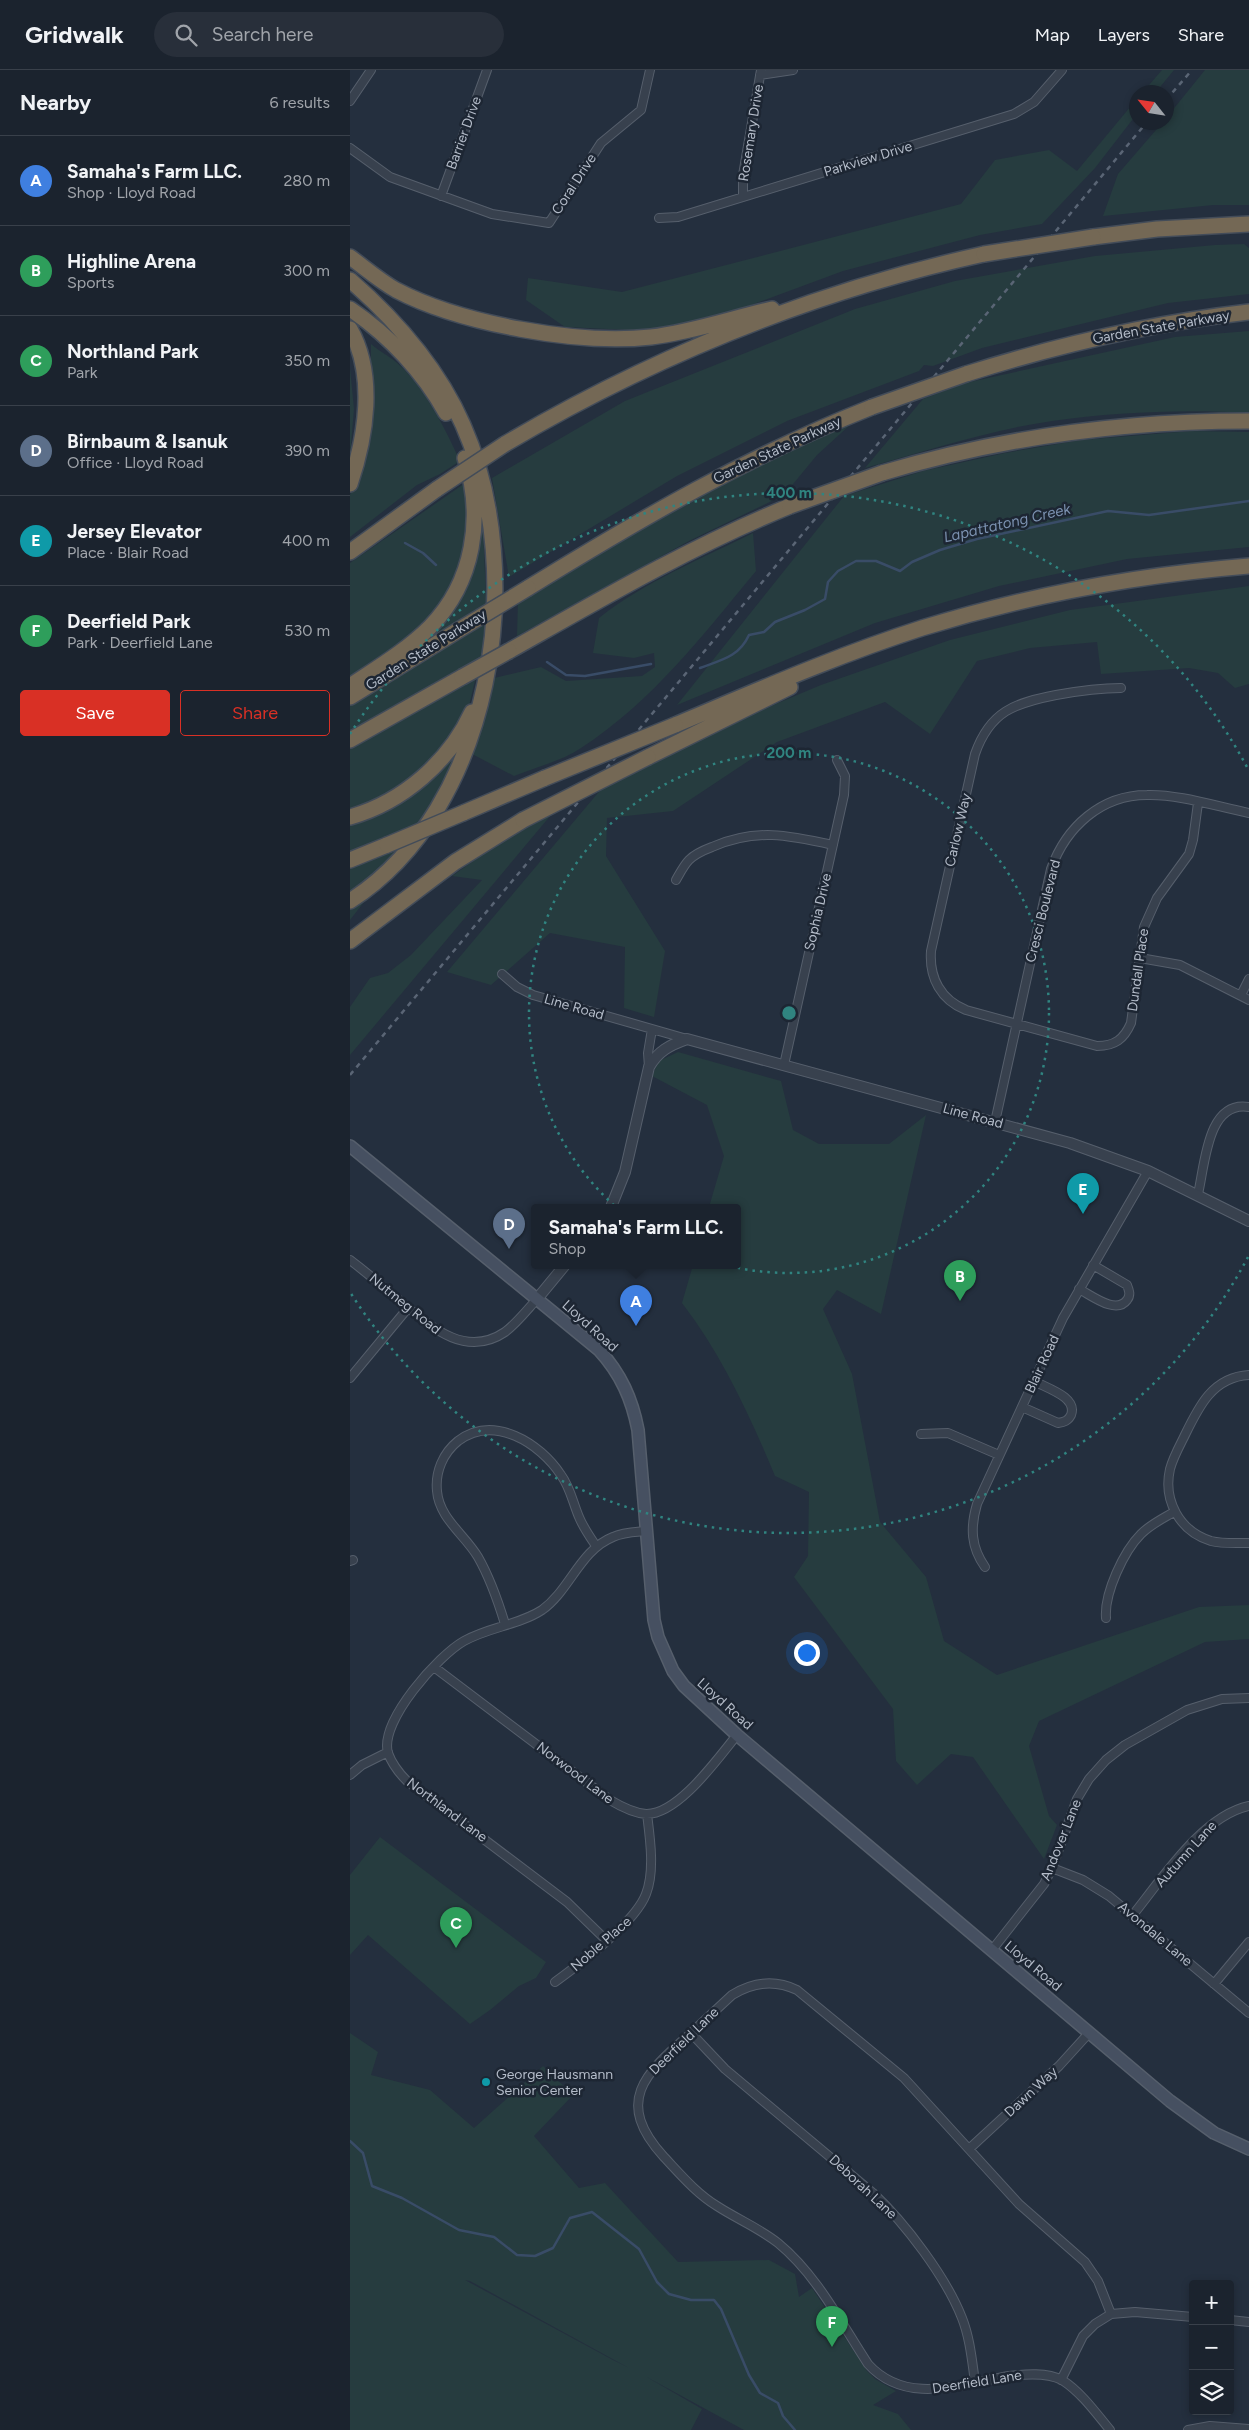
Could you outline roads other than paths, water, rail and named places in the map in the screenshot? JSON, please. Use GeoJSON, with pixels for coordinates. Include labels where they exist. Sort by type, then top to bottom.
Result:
{"type":"FeatureCollection","features":[{"type":"Feature","properties":{"kind":"highway"},"geometry":{"type":"LineString","coordinates":[[350,552],[436,489],[506,444],[586,398],[650,367],[725,335],[830,297],[920,269],[984,254],[1157,229],[1249,224]]}},
{"type":"Feature","properties":{"kind":"highway"},"geometry":{"type":"LineString","coordinates":[[350,258],[387,285],[431,304],[511,326],[571,336],[618,339],[667,335],[754,313],[830,297]]}},
{"type":"Feature","properties":{"kind":"highway"},"geometry":{"type":"LineString","coordinates":[[350,280],[398,326],[433,371],[458,413],[475,455],[488,512],[494,567],[492,627],[482,690],[469,744],[438,810],[398,863],[350,902]]}},
{"type":"Feature","properties":{"kind":"highway"},"geometry":{"type":"LineString","coordinates":[[350,309],[366,320],[406,358],[440,401],[457,436],[466,461],[473,492],[475,515],[473,538],[466,569],[458,588],[445,609],[419,637],[350,686]]}},
{"type":"Feature","properties":{"kind":"highway","name":"Garden State Parkway"},"geometry":{"type":"LineString","coordinates":[[350,697],[697,487],[786,443],[872,407],[966,374],[1104,337],[1170,324],[1249,312]]}},
{"type":"Feature","properties":{"kind":"highway"},"geometry":{"type":"LineString","coordinates":[[350,330],[362,363],[365,400],[362,439],[350,484]]}},
{"type":"Feature","properties":{"kind":"highway"},"geometry":{"type":"LineString","coordinates":[[350,740],[687,552],[737,528],[790,506],[882,474],[964,451],[1033,437],[1158,423],[1249,421]]}},
{"type":"Feature","properties":{"kind":"highway"},"geometry":{"type":"LineString","coordinates":[[350,860],[847,654],[950,620],[1040,597],[1133,580],[1249,566]]}},
{"type":"Feature","properties":{"kind":"highway"},"geometry":{"type":"LineString","coordinates":[[350,941],[473,850],[523,820],[794,685],[847,654]]}},
{"type":"Feature","properties":{"kind":"highway"},"geometry":{"type":"LineString","coordinates":[[350,817],[387,802],[425,775],[458,737],[482,690]]}},
{"type":"Feature","properties":{"kind":"highway"},"geometry":{"type":"LineString","coordinates":[[350,930],[396,906]]}},
{"type":"Feature","properties":{"kind":"main road","name":"Lloyd Road"},"geometry":{"type":"LineString","coordinates":[[350,1146],[599,1350],[614,1368],[627,1390],[635,1410],[654,1620],[664,1653],[684,1686],[738,1735],[1193,2119],[1214,2133],[1249,2149]]}},
{"type":"Feature","properties":{"kind":"street"},"geometry":{"type":"LineString","coordinates":[[350,101],[371,70]]}},
{"type":"Feature","properties":{"kind":"street","name":"Barrier Drive"},"geometry":{"type":"LineString","coordinates":[[441,196],[487,70]]}},
{"type":"Feature","properties":{"kind":"street"},"geometry":{"type":"LineString","coordinates":[[640,70],[650,72]]}},
{"type":"Feature","properties":{"kind":"street"},"geometry":{"type":"LineString","coordinates":[[760,72],[793,70]]}},
{"type":"Feature","properties":{"kind":"street","name":"Parkview Drive"},"geometry":{"type":"LineString","coordinates":[[659,218],[678,217],[1014,114],[1034,102],[1062,70]]}},
{"type":"Feature","properties":{"kind":"street","name":"Coral Drive"},"geometry":{"type":"LineString","coordinates":[[350,148],[390,177],[503,218],[549,223],[602,143],[641,110],[650,72]]}},
{"type":"Feature","properties":{"kind":"street","name":"Rosemary Drive"},"geometry":{"type":"LineString","coordinates":[[743,196],[743,176],[760,72]]}},
{"type":"Feature","properties":{"kind":"street","name":"Carlow Way"},"geometry":{"type":"LineString","coordinates":[[1016,1024],[966,1010],[953,1004],[938,987],[931,968],[931,951],[975,754],[987,728],[998,716],[1024,701],[1068,693],[1121,688]]}},
{"type":"Feature","properties":{"kind":"street","name":"Sophia Drive"},"geometry":{"type":"LineString","coordinates":[[784,1065],[845,786],[845,776],[837,760]]}},
{"type":"Feature","properties":{"kind":"street","name":"Cresci Boulevard"},"geometry":{"type":"LineString","coordinates":[[995,1122],[1051,869],[1059,848],[1071,831],[1097,809],[1130,797],[1156,795],[1249,813]]}},
{"type":"Feature","properties":{"kind":"street","name":"Dundall Place"},"geometry":{"type":"LineString","coordinates":[[1016,1024],[1097,1046],[1105,1046],[1118,1041],[1127,1031],[1131,1023],[1144,927],[1151,909],[1182,866],[1191,847],[1198,803]]}},
{"type":"Feature","properties":{"kind":"street"},"geometry":{"type":"LineString","coordinates":[[676,880],[688,860],[721,843],[744,836],[777,834],[833,844]]}},
{"type":"Feature","properties":{"kind":"street"},"geometry":{"type":"LineString","coordinates":[[1140,958],[1180,965],[1249,1000]]}},
{"type":"Feature","properties":{"kind":"street","name":"Line Road"},"geometry":{"type":"LineString","coordinates":[[502,974],[517,987],[533,995],[687,1039],[1070,1143],[1148,1171],[1198,1194],[1249,1221]]}},
{"type":"Feature","properties":{"kind":"street"},"geometry":{"type":"LineString","coordinates":[[1241,995],[1249,979]]}},
{"type":"Feature","properties":{"kind":"street"},"geometry":{"type":"LineString","coordinates":[[612,1204],[623,1181],[648,1067],[652,1029]]}},
{"type":"Feature","properties":{"kind":"street"},"geometry":{"type":"LineString","coordinates":[[648,1067],[654,1058],[668,1046],[687,1039]]}},
{"type":"Feature","properties":{"kind":"street"},"geometry":{"type":"LineString","coordinates":[[1198,1194],[1216,1120],[1228,1110],[1242,1106],[1249,1107]]}},
{"type":"Feature","properties":{"kind":"street","name":"Blair Road"},"geometry":{"type":"LineString","coordinates":[[985,1568],[974,1547],[972,1527],[977,1504],[1062,1318],[1148,1171]]}},
{"type":"Feature","properties":{"kind":"street","name":"Nutmeg Road"},"geometry":{"type":"LineString","coordinates":[[350,1260],[408,1308],[448,1337],[475,1342],[492,1338],[505,1332],[537,1299]]}},
{"type":"Feature","properties":{"kind":"street"},"geometry":{"type":"LineString","coordinates":[[1079,1289],[1110,1305],[1122,1305],[1127,1301],[1129,1295],[1127,1285],[1093,1266]]}},
{"type":"Feature","properties":{"kind":"street"},"geometry":{"type":"LineString","coordinates":[[537,1299],[562,1269]]}},
{"type":"Feature","properties":{"kind":"street"},"geometry":{"type":"LineString","coordinates":[[350,1378],[408,1308]]}},
{"type":"Feature","properties":{"kind":"street"},"geometry":{"type":"LineString","coordinates":[[1249,1375],[1235,1377],[1218,1385],[1199,1407],[1170,1467],[1168,1487],[1174,1512],[1192,1531],[1211,1541],[1249,1543]]}},
{"type":"Feature","properties":{"kind":"street"},"geometry":{"type":"LineString","coordinates":[[1022,1407],[1058,1423],[1069,1419],[1072,1413],[1072,1407],[1067,1398],[1034,1381]]}},
{"type":"Feature","properties":{"kind":"street"},"geometry":{"type":"LineString","coordinates":[[505,1624],[483,1566],[468,1543],[445,1516],[438,1500],[436,1484],[438,1472],[444,1456],[454,1444],[470,1434],[489,1430],[507,1432],[524,1440],[562,1475],[580,1519],[596,1546]]}},
{"type":"Feature","properties":{"kind":"street"},"geometry":{"type":"LineString","coordinates":[[921,1434],[948,1433],[999,1455]]}},
{"type":"Feature","properties":{"kind":"street"},"geometry":{"type":"LineString","coordinates":[[1106,1618],[1105,1607],[1108,1594],[1132,1545],[1150,1526],[1174,1512]]}},
{"type":"Feature","properties":{"kind":"street"},"geometry":{"type":"LineString","coordinates":[[350,1775],[362,1765],[388,1752],[392,1722],[434,1667],[464,1641],[505,1624],[531,1616],[550,1603],[596,1546],[619,1535],[646,1531]]}},
{"type":"Feature","properties":{"kind":"street","name":"Norwood Lane"},"geometry":{"type":"LineString","coordinates":[[434,1667],[610,1800],[624,1807],[647,1814]]}},
{"type":"Feature","properties":{"kind":"street","name":"Andover Lane"},"geometry":{"type":"LineString","coordinates":[[992,1950],[1034,1899],[1052,1868],[1077,1799],[1089,1779],[1110,1756],[1125,1745],[1198,1706],[1222,1699],[1249,1698]]}},
{"type":"Feature","properties":{"kind":"street"},"geometry":{"type":"LineString","coordinates":[[647,1814],[670,1806],[684,1797],[738,1735]]}},
{"type":"Feature","properties":{"kind":"street","name":"Northland Lane"},"geometry":{"type":"LineString","coordinates":[[388,1752],[396,1769],[407,1781],[567,1902],[606,1940]]}},
{"type":"Feature","properties":{"kind":"street","name":"Autumn Lane"},"geometry":{"type":"LineString","coordinates":[[1132,1916],[1208,1826],[1226,1814],[1249,1806]]}},
{"type":"Feature","properties":{"kind":"street","name":"Noble Place"},"geometry":{"type":"LineString","coordinates":[[555,1982],[581,1963],[634,1914],[646,1894],[650,1871],[647,1814]]}},
{"type":"Feature","properties":{"kind":"street","name":"Avondale Lane"},"geometry":{"type":"LineString","coordinates":[[1052,1868],[1097,1887],[1249,2013]]}},
{"type":"Feature","properties":{"kind":"street"},"geometry":{"type":"LineString","coordinates":[[1214,1984],[1249,1942]]}},
{"type":"Feature","properties":{"kind":"street","name":"Deerfield Lane"},"geometry":{"type":"LineString","coordinates":[[1110,2430],[1080,2395],[1061,2380],[1028,2374],[918,2390],[899,2386],[879,2375],[868,2364],[809,2275],[795,2259],[758,2229],[717,2207],[698,2192],[653,2145],[643,2128],[640,2116],[639,2104],[642,2086],[657,2063],[732,1995],[742,1989],[766,1983],[792,1988],[804,1995],[904,2078],[1019,2204],[1086,2262],[1098,2281],[1111,2314]]}},
{"type":"Feature","properties":{"kind":"street","name":"Deborah Lane"},"geometry":{"type":"LineString","coordinates":[[691,2033],[726,2068],[873,2193],[895,2215],[912,2236],[954,2301],[965,2327],[975,2382]]}},
{"type":"Feature","properties":{"kind":"street","name":"Dawn Way"},"geometry":{"type":"LineString","coordinates":[[969,2149],[1059,2066],[1089,2033]]}},
{"type":"Feature","properties":{"kind":"street"},"geometry":{"type":"LineString","coordinates":[[1061,2380],[1083,2336],[1095,2324],[1111,2314],[1135,2312],[1189,2317]]}},
{"type":"Feature","properties":{"kind":"street"},"geometry":{"type":"LineString","coordinates":[[1234,2320],[1249,2322]]}},
{"type":"Feature","properties":{"kind":"street"},"geometry":{"type":"LineString","coordinates":[[1188,2430],[1210,2426],[1249,2429]]}},
{"type":"Feature","properties":{"kind":"waterway","name":"Lapattatong Creek"},"geometry":{"type":"LineString","coordinates":[[700,668],[735,653],[749,635],[764,632],[775,622],[805,610],[825,599],[828,582],[838,571],[856,561],[876,561],[900,571],[912,562],[940,550],[977,539],[1108,511],[1149,515],[1249,501]]}},
{"type":"Feature","properties":{"kind":"waterway","name":"Lapattatong Creek"},"geometry":{"type":"LineString","coordinates":[[405,543],[423,553],[436,565]]}},
{"type":"Feature","properties":{"kind":"waterway","name":"Lapattatong Creek"},"geometry":{"type":"LineString","coordinates":[[547,662],[566,675],[585,676],[651,664]]}},
{"type":"Feature","properties":{"kind":"waterway"},"geometry":{"type":"LineString","coordinates":[[350,2141],[363,2153],[372,2186],[402,2198],[459,2230],[494,2237],[517,2255],[535,2256],[553,2248],[570,2218],[592,2212],[639,2249],[657,2282],[669,2294],[691,2300],[714,2300],[721,2309],[749,2375],[760,2393],[778,2403],[783,2416],[795,2430]]}},
{"type":"Feature","properties":{"kind":"railway"},"geometry":{"type":"LineString","coordinates":[[1174,91],[1192,70]]}},
{"type":"Feature","properties":{"kind":"railway"},"geometry":{"type":"LineString","coordinates":[[350,1075],[1140,130]]}},
{"type":"Feature","properties":{"kind":"place","name":"Jersey Elevator"},"geometry":{"type":"Point","coordinates":[1083,1214]}},
{"type":"Feature","properties":{"kind":"place","name":"Birnbaum & Isanuk"},"geometry":{"type":"Point","coordinates":[509,1249]}},
{"type":"Feature","properties":{"kind":"place","name":"Highline Arena"},"geometry":{"type":"Point","coordinates":[960,1301]}},
{"type":"Feature","properties":{"kind":"place","name":"Samaha's Farm LLC."},"geometry":{"type":"Point","coordinates":[636,1326]}},
{"type":"Feature","properties":{"kind":"place","name":"Northland Park"},"geometry":{"type":"Point","coordinates":[456,1948]}},
{"type":"Feature","properties":{"kind":"place","name":"George Hausmann Senior Center"},"geometry":{"type":"Point","coordinates":[486,2082]}},
{"type":"Feature","properties":{"kind":"place","name":"Deerfield Park"},"geometry":{"type":"Point","coordinates":[832,2347]}}]}
